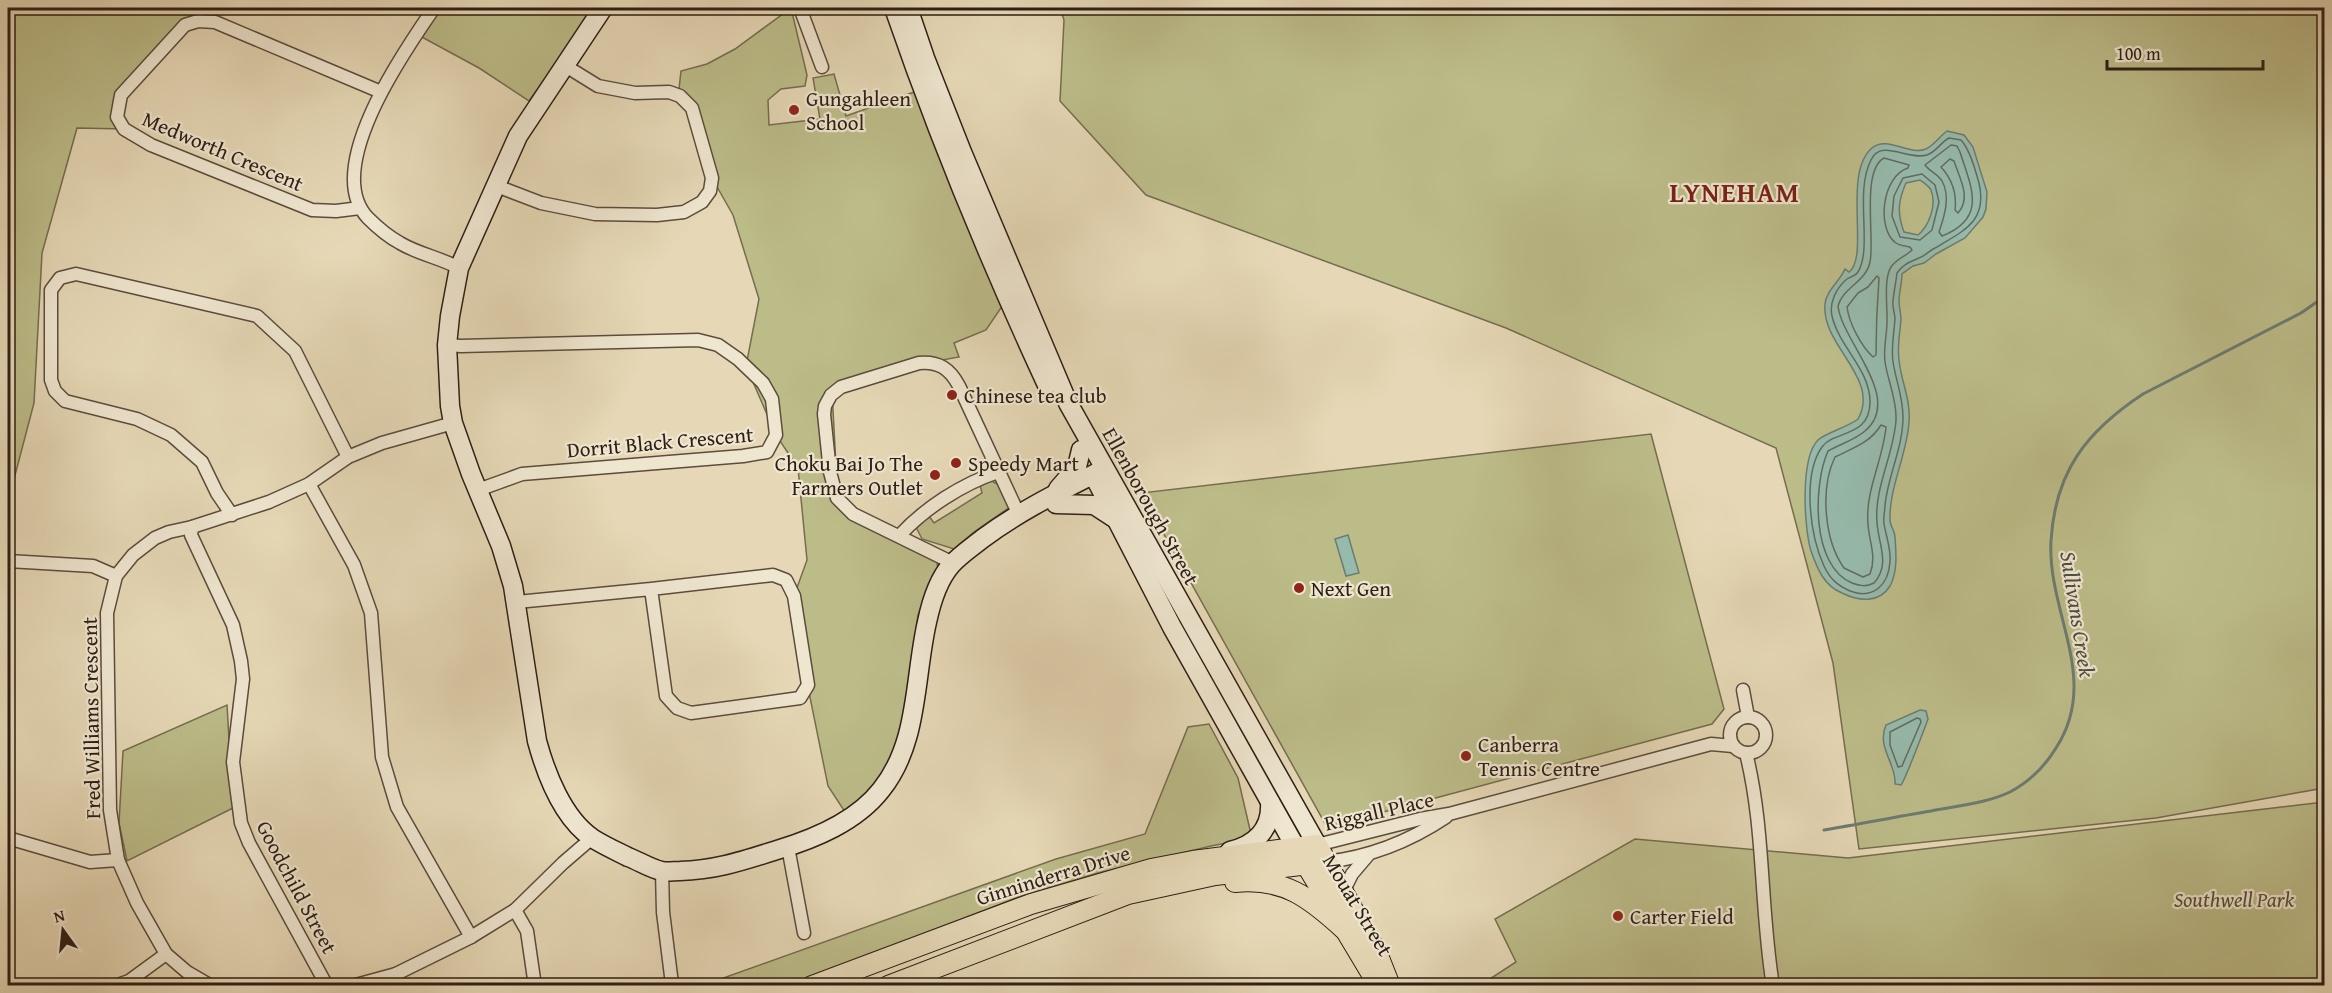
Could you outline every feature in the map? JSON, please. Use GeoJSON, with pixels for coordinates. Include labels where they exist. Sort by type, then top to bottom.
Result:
{"type":"FeatureCollection","features":[{"type":"Feature","properties":{"kind":"main road"},"geometry":{"type":"LineString","coordinates":[[603,8],[518,136],[494,185],[459,268],[447,345],[453,423],[501,546],[517,602],[537,741],[543,764],[552,786],[587,834],[662,871],[706,871],[788,847],[849,819],[866,808],[896,769],[909,736],[920,655],[930,606],[944,574],[953,563],[998,527],[1101,476]]}},
{"type":"Feature","properties":{"kind":"main road","name":"Ellenborough Street"},"geometry":{"type":"LineString","coordinates":[[894,8],[913,62],[1012,309],[1057,406],[1081,450],[1101,476],[1115,519],[1172,627],[1300,856]]}},
{"type":"Feature","properties":{"kind":"main road","name":"Ellenborough Street"},"geometry":{"type":"LineString","coordinates":[[908,8],[928,67],[1027,307],[1101,476],[1322,854]]}},
{"type":"Feature","properties":{"kind":"main road"},"geometry":{"type":"LineString","coordinates":[[1055,498],[1077,467],[1081,450]]}},
{"type":"Feature","properties":{"kind":"main road"},"geometry":{"type":"LineString","coordinates":[[1055,498],[1094,505],[1115,519]]}},
{"type":"Feature","properties":{"kind":"main road"},"geometry":{"type":"LineString","coordinates":[[1193,861],[1242,848],[1256,841],[1267,825],[1270,802]]}},
{"type":"Feature","properties":{"kind":"main road","name":"Ginninderra Drive"},"geometry":{"type":"LineString","coordinates":[[812,986],[1031,904],[1151,869],[1193,861],[1322,854]]}},
{"type":"Feature","properties":{"kind":"main road","name":"Mouat Street"},"geometry":{"type":"LineString","coordinates":[[1322,854],[1377,954],[1390,986]]}},
{"type":"Feature","properties":{"kind":"main road","name":"Ginninderra Drive"},"geometry":{"type":"LineString","coordinates":[[888,986],[1128,894],[1300,856]]}},
{"type":"Feature","properties":{"kind":"main road","name":"Mouat Street"},"geometry":{"type":"LineString","coordinates":[[1300,856],[1379,986]]}},
{"type":"Feature","properties":{"kind":"main road"},"geometry":{"type":"LineString","coordinates":[[1065,917],[1158,896],[1250,881],[1275,884],[1295,891],[1318,905],[1344,929]]}},
{"type":"Feature","properties":{"kind":"street"},"geometry":{"type":"LineString","coordinates":[[434,8],[412,39],[381,92],[358,143],[354,181],[360,208],[368,218],[400,244],[459,268]]}},
{"type":"Feature","properties":{"kind":"street"},"geometry":{"type":"LineString","coordinates":[[800,8],[822,67]]}},
{"type":"Feature","properties":{"kind":"street","name":"Medworth Crescent"},"geometry":{"type":"LineString","coordinates":[[360,208],[336,211],[312,210],[151,145],[124,129],[117,117],[119,104],[121,95],[185,25],[198,21],[215,22],[381,92]]}},
{"type":"Feature","properties":{"kind":"street"},"geometry":{"type":"LineString","coordinates":[[494,185],[541,203],[595,214],[657,215],[684,212],[702,202],[710,191],[712,178],[692,108],[680,96],[669,92],[635,93],[598,86],[564,65]]}},
{"type":"Feature","properties":{"kind":"street"},"geometry":{"type":"LineString","coordinates":[[232,515],[217,493],[202,462],[171,435],[137,419],[64,401],[55,391],[51,380],[51,290],[60,278],[76,274],[257,316],[295,351],[348,457]]}},
{"type":"Feature","properties":{"kind":"street","name":"Dorrit Black Crescent"},"geometry":{"type":"LineString","coordinates":[[447,345],[698,340],[718,345],[738,359],[763,383],[772,399],[777,435],[767,452],[522,474],[478,490]]}},
{"type":"Feature","properties":{"kind":"street"},"geometry":{"type":"LineString","coordinates":[[953,563],[853,514],[843,505],[835,491],[830,472],[824,414],[827,400],[841,387],[919,363],[931,362],[944,367],[959,386],[1019,515]]}},
{"type":"Feature","properties":{"kind":"street","name":"Fred Williams Crescent"},"geometry":{"type":"LineString","coordinates":[[211,986],[187,972],[166,954],[137,903],[118,860],[110,810],[107,613],[116,576],[133,555],[155,538],[232,515],[309,484],[348,457],[382,443],[453,423]]}},
{"type":"Feature","properties":{"kind":"street"},"geometry":{"type":"LineString","coordinates":[[900,536],[922,513],[977,480],[998,472]]}},
{"type":"Feature","properties":{"kind":"street"},"geometry":{"type":"LineString","coordinates":[[309,484],[354,565],[371,613],[382,758],[397,807],[471,937]]}},
{"type":"Feature","properties":{"kind":"street","name":"Goodchild Street"},"geometry":{"type":"LineString","coordinates":[[192,527],[191,535],[233,625],[241,661],[243,679],[233,762],[241,823],[249,843],[327,986]]}},
{"type":"Feature","properties":{"kind":"street"},"geometry":{"type":"LineString","coordinates":[[8,561],[93,566],[116,576]]}},
{"type":"Feature","properties":{"kind":"street"},"geometry":{"type":"LineString","coordinates":[[517,602],[773,575],[786,580],[794,596],[800,648],[808,685],[800,698],[691,713],[677,708],[666,696],[651,589]]}},
{"type":"Feature","properties":{"kind":"street"},"geometry":{"type":"LineString","coordinates":[[1743,690],[1748,717]]}},
{"type":"Feature","properties":{"kind":"street"},"geometry":{"type":"LineString","coordinates":[[1759,749],[1746,753],[1733,746],[1730,741],[1731,729],[1737,720],[1748,717],[1758,721],[1765,729],[1765,741],[1759,749],[1755,788],[1764,926],[1773,986]]}},
{"type":"Feature","properties":{"kind":"street","name":"Riggall Place"},"geometry":{"type":"LineString","coordinates":[[1711,744],[1731,729]]}},
{"type":"Feature","properties":{"kind":"street","name":"Riggall Place"},"geometry":{"type":"LineString","coordinates":[[1322,854],[1420,819],[1449,814],[1711,744],[1733,746]]}},
{"type":"Feature","properties":{"kind":"street"},"geometry":{"type":"LineString","coordinates":[[1746,753],[1755,788]]}},
{"type":"Feature","properties":{"kind":"street","name":"Riggall Place"},"geometry":{"type":"LineString","coordinates":[[1322,854],[1370,854],[1417,833],[1449,814]]}},
{"type":"Feature","properties":{"kind":"street"},"geometry":{"type":"LineString","coordinates":[[352,986],[397,980],[515,910],[563,863],[587,834]]}},
{"type":"Feature","properties":{"kind":"street"},"geometry":{"type":"LineString","coordinates":[[8,838],[90,862],[118,860]]}},
{"type":"Feature","properties":{"kind":"street"},"geometry":{"type":"LineString","coordinates":[[788,847],[804,933]]}},
{"type":"Feature","properties":{"kind":"street","name":"Riggall Place"},"geometry":{"type":"LineString","coordinates":[[1343,892],[1350,877],[1370,854]]}},
{"type":"Feature","properties":{"kind":"street"},"geometry":{"type":"LineString","coordinates":[[662,871],[663,912],[672,984]]}},
{"type":"Feature","properties":{"kind":"street"},"geometry":{"type":"LineString","coordinates":[[515,910],[527,931],[535,986]]}},
{"type":"Feature","properties":{"kind":"street"},"geometry":{"type":"LineString","coordinates":[[116,986],[129,981],[166,954]]}},
{"type":"Feature","properties":{"kind":"green space"},"geometry":{"type":"Polygon","coordinates":[[[8,8],[193,8],[195,17],[121,95],[124,129],[77,128],[42,253],[34,403],[8,502],[8,8]]]}},
{"type":"Feature","properties":{"kind":"green space"},"geometry":{"type":"Polygon","coordinates":[[[441,8],[581,8],[591,14],[529,101],[479,68],[420,36],[441,8]]]}},
{"type":"Feature","properties":{"kind":"green space"},"geometry":{"type":"Polygon","coordinates":[[[791,8],[807,75],[805,86],[781,89],[768,100],[769,125],[820,119],[813,78],[834,74],[846,116],[917,91],[1003,305],[986,330],[954,343],[959,357],[931,362],[832,391],[838,503],[936,557],[938,569],[918,615],[902,734],[881,777],[867,794],[845,812],[828,786],[800,648],[794,596],[807,560],[798,468],[776,435],[746,366],[759,299],[733,215],[712,178],[699,133],[679,89],[681,71],[707,64],[735,49],[791,8]]]}},
{"type":"Feature","properties":{"kind":"green space"},"geometry":{"type":"Polygon","coordinates":[[[1060,8],[2324,8],[2324,788],[2156,818],[1859,849],[1833,663],[1776,448],[1506,328],[1146,195],[1060,101],[1064,20],[1060,8]]]}},
{"type":"Feature","properties":{"kind":"green space"},"geometry":{"type":"Polygon","coordinates":[[[1651,434],[1724,709],[1712,724],[1327,827],[1141,493],[1651,434]]]}},
{"type":"Feature","properties":{"kind":"green space"},"geometry":{"type":"Polygon","coordinates":[[[990,480],[999,485],[1010,507],[954,549],[922,539],[916,527],[929,516],[934,523],[982,493],[980,485],[990,480]]]}},
{"type":"Feature","properties":{"kind":"green space"},"geometry":{"type":"Polygon","coordinates":[[[227,705],[233,808],[127,861],[119,823],[123,751],[227,705]]]}},
{"type":"Feature","properties":{"kind":"green space"},"geometry":{"type":"Polygon","coordinates":[[[1209,724],[1238,778],[1251,834],[1242,840],[1098,873],[1019,897],[792,985],[701,986],[1056,859],[1145,834],[1188,727],[1209,724]]]}},
{"type":"Feature","properties":{"kind":"green space","name":"Southwell Park"},"geometry":{"type":"Polygon","coordinates":[[[2324,802],[2324,985],[1479,986],[1516,962],[1495,919],[1635,839],[1848,858],[2324,802]]]}},
{"type":"Feature","properties":{"kind":"water"},"geometry":{"type":"Polygon","coordinates":[[[1947,131],[1964,135],[1973,147],[1987,192],[1986,209],[1983,217],[1965,238],[1902,274],[1899,298],[1901,319],[1898,355],[1909,414],[1908,434],[1890,508],[1890,522],[1895,537],[1895,568],[1893,580],[1885,592],[1874,598],[1861,599],[1848,596],[1830,586],[1819,570],[1811,551],[1805,511],[1806,477],[1812,449],[1821,437],[1858,419],[1863,404],[1862,390],[1857,376],[1832,334],[1826,319],[1825,304],[1828,295],[1845,269],[1849,272],[1855,263],[1857,194],[1863,160],[1872,148],[1878,145],[1891,144],[1912,150],[1926,149],[1947,131]],[[1920,180],[1906,183],[1899,207],[1904,232],[1918,235],[1929,221],[1933,202],[1931,190],[1920,180]]]}},
{"type":"Feature","properties":{"kind":"water"},"geometry":{"type":"Polygon","coordinates":[[[1348,535],[1359,573],[1346,576],[1335,539],[1348,535]]]}},
{"type":"Feature","properties":{"kind":"water"},"geometry":{"type":"Polygon","coordinates":[[[1920,710],[1926,711],[1928,719],[1901,785],[1895,784],[1895,777],[1883,741],[1886,725],[1920,710]]]}},
{"type":"Feature","properties":{"kind":"waterway","name":"Sullivans Creek"},"geometry":{"type":"LineString","coordinates":[[1824,830],[1992,799],[2017,788],[2042,767],[2056,748],[2069,722],[2074,697],[2069,646],[2052,568],[2051,541],[2059,494],[2077,455],[2106,423],[2143,394],[2301,313],[2324,297]]}},
{"type":"Feature","properties":{"kind":"place","name":"Gungahleen School"},"geometry":{"type":"Point","coordinates":[794,110]}},
{"type":"Feature","properties":{"kind":"place","name":"Chinese tea club"},"geometry":{"type":"Point","coordinates":[952,395]}},
{"type":"Feature","properties":{"kind":"place","name":"Speedy Mart"},"geometry":{"type":"Point","coordinates":[956,463]}},
{"type":"Feature","properties":{"kind":"place","name":"Choku Bai Jo The Farmers Outlet"},"geometry":{"type":"Point","coordinates":[935,475]}},
{"type":"Feature","properties":{"kind":"place","name":"Next Gen"},"geometry":{"type":"Point","coordinates":[1299,588]}},
{"type":"Feature","properties":{"kind":"place","name":"Canberra Tennis Centre"},"geometry":{"type":"Point","coordinates":[1466,756]}},
{"type":"Feature","properties":{"kind":"place","name":"Carter Field"},"geometry":{"type":"Point","coordinates":[1618,916]}},
{"type":"Feature","properties":{"kind":"district","name":"LYNEHAM"},"geometry":{"type":"Point","coordinates":[1735,192]}}]}
